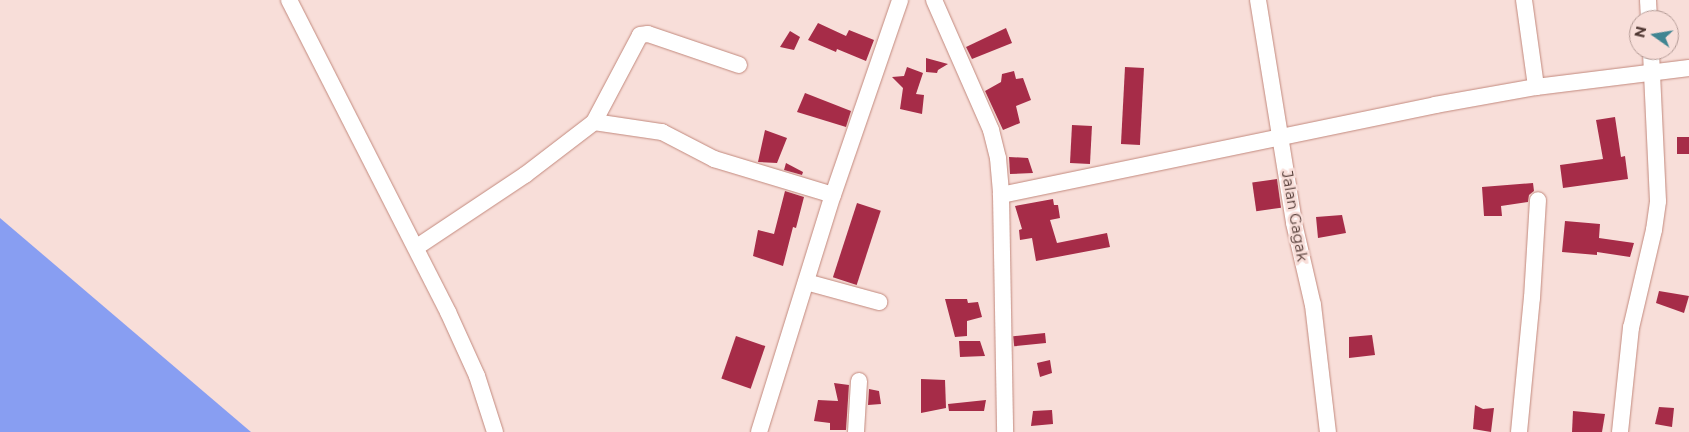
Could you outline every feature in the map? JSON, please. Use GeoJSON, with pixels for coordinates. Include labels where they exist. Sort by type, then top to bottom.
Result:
{"type":"FeatureCollection","features":[{"type":"Feature","properties":{"kind":"street"},"geometry":{"type":"LineString","coordinates":[[289,0],[417,247],[477,376],[495,432]]}},
{"type":"Feature","properties":{"kind":"street"},"geometry":{"type":"LineString","coordinates":[[759,432],[833,195],[900,0]]}},
{"type":"Feature","properties":{"kind":"street"},"geometry":{"type":"LineString","coordinates":[[934,0],[991,130],[998,158],[1001,196],[1005,432]]}},
{"type":"Feature","properties":{"kind":"street","name":"Jalan Gagak"},"geometry":{"type":"LineString","coordinates":[[1258,0],[1282,139],[1294,223],[1313,305],[1328,432]]}},
{"type":"Feature","properties":{"kind":"street"},"geometry":{"type":"LineString","coordinates":[[1524,0],[1536,87]]}},
{"type":"Feature","properties":{"kind":"street"},"geometry":{"type":"LineString","coordinates":[[417,247],[526,175],[594,122],[640,35],[648,34],[739,65]]}},
{"type":"Feature","properties":{"kind":"street"},"geometry":{"type":"LineString","coordinates":[[1620,432],[1630,328],[1654,230],[1658,202],[1652,60]]}},
{"type":"Feature","properties":{"kind":"street"},"geometry":{"type":"LineString","coordinates":[[1001,196],[1282,139],[1436,105],[1536,87],[1689,68]]}},
{"type":"Feature","properties":{"kind":"street"},"geometry":{"type":"LineString","coordinates":[[594,122],[662,132],[714,159],[833,195]]}},
{"type":"Feature","properties":{"kind":"street"},"geometry":{"type":"LineString","coordinates":[[1519,432],[1532,298],[1538,200]]}},
{"type":"Feature","properties":{"kind":"street"},"geometry":{"type":"LineString","coordinates":[[806,282],[879,302]]}},
{"type":"Feature","properties":{"kind":"street"},"geometry":{"type":"LineString","coordinates":[[856,432],[859,381]]}},
{"type":"Feature","properties":{"kind":"water"},"geometry":{"type":"Polygon","coordinates":[[[0,218],[251,432],[0,432],[0,218]]]}},
{"type":"Feature","properties":{"kind":"building"},"geometry":{"type":"Polygon","coordinates":[[[818,23],[846,36],[849,30],[874,40],[866,61],[837,49],[836,52],[808,40],[818,23]]]}},
{"type":"Feature","properties":{"kind":"building"},"geometry":{"type":"Polygon","coordinates":[[[1006,28],[1012,43],[972,59],[966,47],[1006,28]]]}},
{"type":"Feature","properties":{"kind":"building"},"geometry":{"type":"Polygon","coordinates":[[[790,31],[800,37],[794,50],[780,47],[790,31]]]}},
{"type":"Feature","properties":{"kind":"building"},"geometry":{"type":"Polygon","coordinates":[[[926,58],[948,64],[938,70],[937,73],[926,72],[926,58]]]}},
{"type":"Feature","properties":{"kind":"building"},"geometry":{"type":"Polygon","coordinates":[[[907,67],[923,73],[916,94],[924,95],[922,114],[900,109],[903,88],[892,77],[904,76],[907,67]]]}},
{"type":"Feature","properties":{"kind":"building"},"geometry":{"type":"Polygon","coordinates":[[[1125,67],[1144,68],[1140,145],[1121,144],[1125,67]]]}},
{"type":"Feature","properties":{"kind":"building"},"geometry":{"type":"Polygon","coordinates":[[[1014,71],[1016,79],[1023,78],[1031,100],[1016,106],[1020,123],[1003,130],[985,91],[1001,82],[1002,74],[1014,71]]]}},
{"type":"Feature","properties":{"kind":"building"},"geometry":{"type":"Polygon","coordinates":[[[805,93],[851,111],[846,127],[797,112],[805,93]]]}},
{"type":"Feature","properties":{"kind":"building"},"geometry":{"type":"Polygon","coordinates":[[[1615,117],[1621,157],[1625,156],[1628,179],[1563,188],[1560,165],[1603,159],[1596,120],[1615,117]]]}},
{"type":"Feature","properties":{"kind":"building"},"geometry":{"type":"Polygon","coordinates":[[[1072,125],[1092,126],[1090,164],[1070,163],[1072,125]]]}},
{"type":"Feature","properties":{"kind":"building"},"geometry":{"type":"Polygon","coordinates":[[[765,130],[787,138],[777,163],[758,162],[765,130]]]}},
{"type":"Feature","properties":{"kind":"building"},"geometry":{"type":"Polygon","coordinates":[[[1677,137],[1689,137],[1689,154],[1677,154],[1677,137]]]}},
{"type":"Feature","properties":{"kind":"building"},"geometry":{"type":"Polygon","coordinates":[[[1009,157],[1028,158],[1033,173],[1010,174],[1009,157]]]}},
{"type":"Feature","properties":{"kind":"building"},"geometry":{"type":"Polygon","coordinates":[[[786,163],[803,172],[802,175],[784,170],[786,163]]]}},
{"type":"Feature","properties":{"kind":"building"},"geometry":{"type":"Polygon","coordinates":[[[1277,179],[1281,208],[1256,211],[1252,182],[1277,179]]]}},
{"type":"Feature","properties":{"kind":"building"},"geometry":{"type":"Polygon","coordinates":[[[1533,183],[1534,191],[1529,195],[1528,202],[1501,206],[1502,216],[1484,216],[1482,187],[1533,183]]]}},
{"type":"Feature","properties":{"kind":"building"},"geometry":{"type":"Polygon","coordinates":[[[785,191],[804,197],[796,228],[793,227],[783,266],[753,256],[758,230],[774,234],[785,191]]]}},
{"type":"Feature","properties":{"kind":"building"},"geometry":{"type":"Polygon","coordinates":[[[1053,199],[1054,205],[1058,205],[1060,218],[1050,220],[1057,243],[1107,233],[1110,247],[1036,261],[1032,238],[1020,240],[1019,230],[1022,229],[1015,206],[1053,199]]]}},
{"type":"Feature","properties":{"kind":"building"},"geometry":{"type":"Polygon","coordinates":[[[857,203],[881,211],[857,285],[833,277],[857,203]]]}},
{"type":"Feature","properties":{"kind":"building"},"geometry":{"type":"Polygon","coordinates":[[[1342,215],[1346,233],[1318,238],[1316,217],[1342,215]]]}},
{"type":"Feature","properties":{"kind":"building"},"geometry":{"type":"Polygon","coordinates":[[[1565,221],[1600,224],[1599,238],[1634,243],[1630,257],[1597,252],[1597,255],[1562,252],[1565,221]]]}},
{"type":"Feature","properties":{"kind":"building"},"geometry":{"type":"Polygon","coordinates":[[[1659,291],[1689,296],[1684,313],[1656,303],[1659,291]]]}},
{"type":"Feature","properties":{"kind":"building"},"geometry":{"type":"Polygon","coordinates":[[[945,299],[967,299],[968,303],[978,302],[982,317],[967,321],[967,336],[955,337],[945,299]]]}},
{"type":"Feature","properties":{"kind":"building"},"geometry":{"type":"Polygon","coordinates":[[[1045,333],[1046,343],[1014,346],[1013,336],[1045,333]]]}},
{"type":"Feature","properties":{"kind":"building"},"geometry":{"type":"Polygon","coordinates":[[[1372,335],[1375,355],[1349,358],[1349,337],[1372,335]]]}},
{"type":"Feature","properties":{"kind":"building"},"geometry":{"type":"Polygon","coordinates":[[[736,336],[765,346],[751,389],[721,379],[736,336]]]}},
{"type":"Feature","properties":{"kind":"building"},"geometry":{"type":"Polygon","coordinates":[[[959,341],[980,341],[985,356],[960,357],[959,341]]]}},
{"type":"Feature","properties":{"kind":"building"},"geometry":{"type":"Polygon","coordinates":[[[1050,360],[1052,373],[1040,377],[1037,363],[1050,360]]]}},
{"type":"Feature","properties":{"kind":"building"},"geometry":{"type":"Polygon","coordinates":[[[921,379],[945,380],[946,408],[921,413],[921,379]]]}},
{"type":"Feature","properties":{"kind":"building"},"geometry":{"type":"Polygon","coordinates":[[[834,383],[849,385],[846,430],[830,430],[830,423],[814,421],[818,400],[838,401],[834,383]]]}},
{"type":"Feature","properties":{"kind":"building"},"geometry":{"type":"Polygon","coordinates":[[[869,389],[879,391],[881,404],[868,405],[869,389]]]}},
{"type":"Feature","properties":{"kind":"building"},"geometry":{"type":"Polygon","coordinates":[[[986,400],[984,411],[949,411],[948,404],[986,400]]]}},
{"type":"Feature","properties":{"kind":"building"},"geometry":{"type":"Polygon","coordinates":[[[1475,405],[1483,409],[1494,408],[1491,432],[1473,429],[1475,405]]]}},
{"type":"Feature","properties":{"kind":"building"},"geometry":{"type":"Polygon","coordinates":[[[1659,407],[1674,408],[1672,427],[1655,424],[1659,407]]]}},
{"type":"Feature","properties":{"kind":"building"},"geometry":{"type":"Polygon","coordinates":[[[1052,410],[1053,424],[1031,426],[1033,411],[1052,410]]]}},
{"type":"Feature","properties":{"kind":"building"},"geometry":{"type":"Polygon","coordinates":[[[1573,411],[1605,414],[1602,432],[1572,432],[1573,411]]]}}]}
